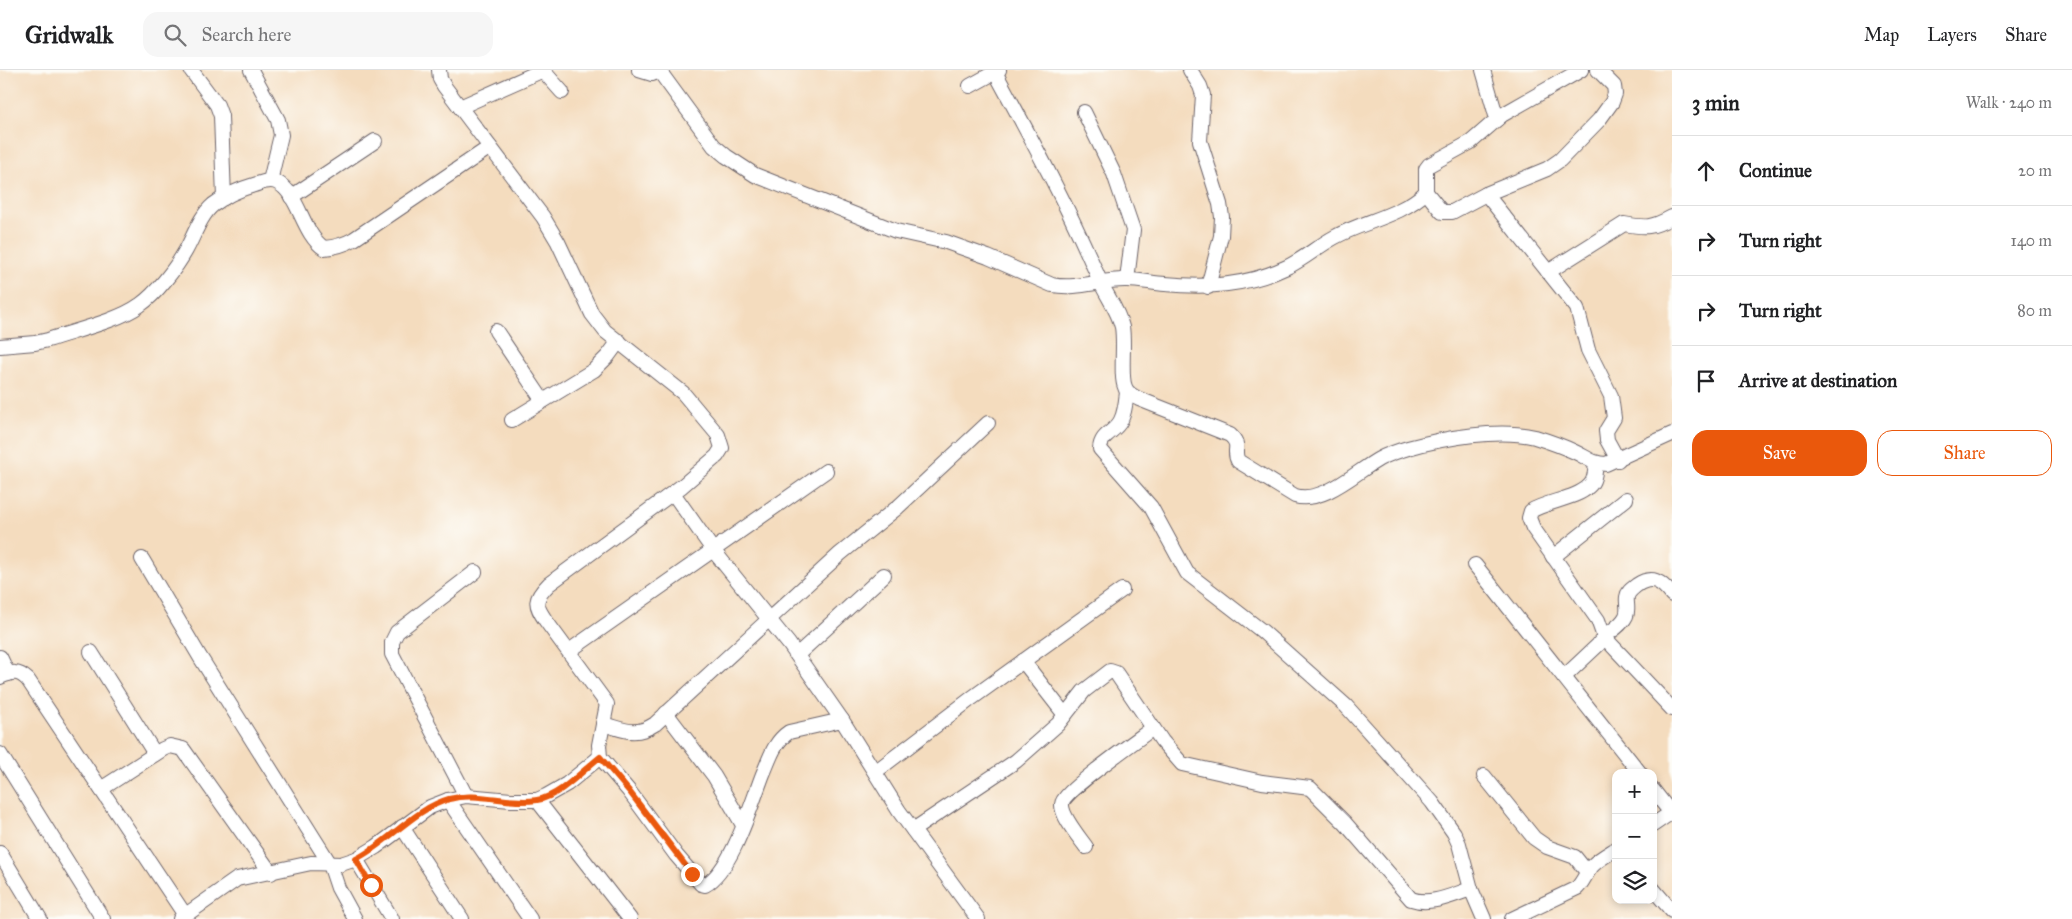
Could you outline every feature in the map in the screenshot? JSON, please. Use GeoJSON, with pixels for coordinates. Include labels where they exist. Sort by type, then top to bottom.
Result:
{"type":"FeatureCollection","features":[{"type":"Feature","properties":{"kind":"street"},"geometry":{"type":"LineString","coordinates":[[191,70],[217,105],[221,116],[224,198]]}},
{"type":"Feature","properties":{"kind":"street"},"geometry":{"type":"LineString","coordinates":[[251,70],[278,120],[281,135],[270,181]]}},
{"type":"Feature","properties":{"kind":"street"},"geometry":{"type":"LineString","coordinates":[[439,70],[440,79],[543,217],[558,242],[597,321],[605,331],[620,341],[683,393],[722,442],[722,448],[717,456],[673,493],[549,584],[540,593],[537,600],[537,608],[607,704],[599,745],[600,757],[629,791],[676,855],[700,884],[705,885],[709,883],[725,864],[775,745],[789,732],[842,720]]}},
{"type":"Feature","properties":{"kind":"street"},"geometry":{"type":"LineString","coordinates":[[639,70],[652,74],[661,71],[714,146],[756,175],[896,231],[946,242],[988,257],[1052,285],[1062,287],[1127,280],[1208,287],[1227,286],[1259,279],[1286,267],[1335,236],[1393,213],[1419,199],[1426,192]]}},
{"type":"Feature","properties":{"kind":"street"},"geometry":{"type":"LineString","coordinates":[[1190,70],[1200,86],[1202,95],[1200,141],[1222,217],[1221,236],[1208,287]]}},
{"type":"Feature","properties":{"kind":"street"},"geometry":{"type":"LineString","coordinates":[[1483,70],[1497,119]]}},
{"type":"Feature","properties":{"kind":"street"},"geometry":{"type":"LineString","coordinates":[[1581,70],[1497,119],[1471,142],[1429,165],[1426,169],[1426,192],[1442,212],[1452,212],[1486,194],[1547,170],[1560,160],[1599,120],[1612,102],[1615,94],[1614,86],[1598,70]]}},
{"type":"Feature","properties":{"kind":"street"},"geometry":{"type":"LineString","coordinates":[[460,107],[541,71],[562,92]]}},
{"type":"Feature","properties":{"kind":"street"},"geometry":{"type":"LineString","coordinates":[[970,86],[997,71],[1076,223],[1101,283],[1122,325],[1124,386],[1127,392],[1139,399],[1230,435],[1236,440],[1236,456],[1238,461],[1295,496],[1312,498],[1333,488],[1380,459],[1409,448],[1449,439],[1503,434],[1535,437],[1576,452],[1596,464],[1606,464],[1672,434]]}},
{"type":"Feature","properties":{"kind":"street"},"geometry":{"type":"LineString","coordinates":[[1084,112],[1114,174],[1132,230],[1127,280]]}},
{"type":"Feature","properties":{"kind":"street"},"geometry":{"type":"LineString","coordinates":[[291,197],[375,140]]}},
{"type":"Feature","properties":{"kind":"street"},"geometry":{"type":"LineString","coordinates":[[0,346],[48,340],[125,314],[138,307],[148,299],[185,252],[207,212],[224,198],[248,187],[270,181],[282,186],[291,197],[314,240],[324,248],[342,246],[490,147]]}},
{"type":"Feature","properties":{"kind":"street"},"geometry":{"type":"LineString","coordinates":[[1486,194],[1577,308],[1588,350],[1612,396],[1614,418],[1606,431],[1607,440],[1618,460]]}},
{"type":"Feature","properties":{"kind":"street"},"geometry":{"type":"LineString","coordinates":[[1548,272],[1624,224],[1639,228],[1649,228],[1672,217]]}},
{"type":"Feature","properties":{"kind":"street"},"geometry":{"type":"LineString","coordinates":[[496,331],[543,401]]}},
{"type":"Feature","properties":{"kind":"street"},"geometry":{"type":"LineString","coordinates":[[512,420],[594,370],[620,341]]}},
{"type":"Feature","properties":{"kind":"street"},"geometry":{"type":"LineString","coordinates":[[1127,392],[1121,421],[1104,436],[1100,442],[1100,449],[1151,507],[1187,572],[1262,631],[1346,706],[1432,802],[1456,838],[1471,889],[1484,919]]}},
{"type":"Feature","properties":{"kind":"street"},"geometry":{"type":"LineString","coordinates":[[603,724],[635,732],[644,731],[840,554],[898,507],[988,423]]}},
{"type":"Feature","properties":{"kind":"street"},"geometry":{"type":"LineString","coordinates":[[1596,464],[1594,478],[1590,486],[1537,507],[1531,511],[1530,518],[1534,528],[1598,620],[1604,637],[1672,709]]}},
{"type":"Feature","properties":{"kind":"street"},"geometry":{"type":"LineString","coordinates":[[569,651],[826,470]]}},
{"type":"Feature","properties":{"kind":"street"},"geometry":{"type":"LineString","coordinates":[[673,493],[713,550],[797,655],[842,720],[912,830],[978,919]]}},
{"type":"Feature","properties":{"kind":"street"},"geometry":{"type":"LineString","coordinates":[[1554,557],[1626,499]]}},
{"type":"Feature","properties":{"kind":"street"},"geometry":{"type":"LineString","coordinates":[[142,558],[200,657],[330,864],[338,888],[355,919]]}},
{"type":"Feature","properties":{"kind":"street"},"geometry":{"type":"LineString","coordinates":[[1475,565],[1637,769]]}},
{"type":"Feature","properties":{"kind":"street"},"geometry":{"type":"LineString","coordinates":[[466,796],[392,654],[392,642],[397,632],[475,572]]}},
{"type":"Feature","properties":{"kind":"street"},"geometry":{"type":"LineString","coordinates":[[797,655],[884,575]]}},
{"type":"Feature","properties":{"kind":"street"},"geometry":{"type":"LineString","coordinates":[[1564,677],[1626,617],[1628,595],[1631,590],[1648,579],[1661,583],[1672,595]]}},
{"type":"Feature","properties":{"kind":"street"},"geometry":{"type":"LineString","coordinates":[[875,772],[1023,661],[1122,590]]}},
{"type":"Feature","properties":{"kind":"street"},"geometry":{"type":"LineString","coordinates":[[92,652],[155,754]]}},
{"type":"Feature","properties":{"kind":"street"},"geometry":{"type":"LineString","coordinates":[[0,658],[4,675],[20,673],[28,680],[101,789],[182,917],[238,880],[311,863],[341,864],[356,859],[430,808],[448,800],[466,796],[537,800],[558,791],[600,757]]}},
{"type":"Feature","properties":{"kind":"street"},"geometry":{"type":"LineString","coordinates":[[1023,661],[1065,715]]}},
{"type":"Feature","properties":{"kind":"street"},"geometry":{"type":"LineString","coordinates":[[912,830],[1016,761],[1058,724],[1084,691],[1110,671],[1116,673],[1153,728],[1176,759],[1182,764],[1262,782],[1310,788],[1346,823],[1411,899],[1419,902],[1429,902],[1471,889]]}},
{"type":"Feature","properties":{"kind":"street"},"geometry":{"type":"LineString","coordinates":[[666,713],[714,776],[743,825]]}},
{"type":"Feature","properties":{"kind":"street"},"geometry":{"type":"LineString","coordinates":[[1086,847],[1063,811],[1062,803],[1064,798],[1076,786],[1153,728]]}},
{"type":"Feature","properties":{"kind":"street"},"geometry":{"type":"LineString","coordinates":[[101,789],[170,746],[183,749],[271,872]]}},
{"type":"Feature","properties":{"kind":"street"},"geometry":{"type":"LineString","coordinates":[[0,754],[103,919]]}},
{"type":"Feature","properties":{"kind":"street"},"geometry":{"type":"LineString","coordinates":[[1484,776],[1534,838],[1548,847],[1575,857],[1587,872]]}},
{"type":"Feature","properties":{"kind":"street"},"geometry":{"type":"LineString","coordinates":[[1657,795],[1672,812],[1657,821]]}},
{"type":"Feature","properties":{"kind":"street"},"geometry":{"type":"LineString","coordinates":[[448,800],[530,919]]}},
{"type":"Feature","properties":{"kind":"street"},"geometry":{"type":"LineString","coordinates":[[537,800],[630,919]]}},
{"type":"Feature","properties":{"kind":"street"},"geometry":{"type":"LineString","coordinates":[[402,827],[462,919]]}},
{"type":"Feature","properties":{"kind":"street"},"geometry":{"type":"LineString","coordinates":[[1512,919],[1567,894],[1584,881],[1587,872],[1593,865],[1612,852]]}},
{"type":"Feature","properties":{"kind":"street"},"geometry":{"type":"LineString","coordinates":[[0,853],[40,919]]}},
{"type":"Feature","properties":{"kind":"street"},"geometry":{"type":"LineString","coordinates":[[356,859],[392,919]]}},
{"type":"Feature","properties":{"kind":"street"},"geometry":{"type":"LineString","coordinates":[[1657,894],[1672,911]]}},
{"type":"Feature","properties":{"kind":"route"},"geometry":{"type":"LineString","coordinates":[[371,885],[356,859],[367,854],[430,808],[448,800],[466,796],[537,800],[558,791],[600,757],[629,791],[692,874]]}}]}
